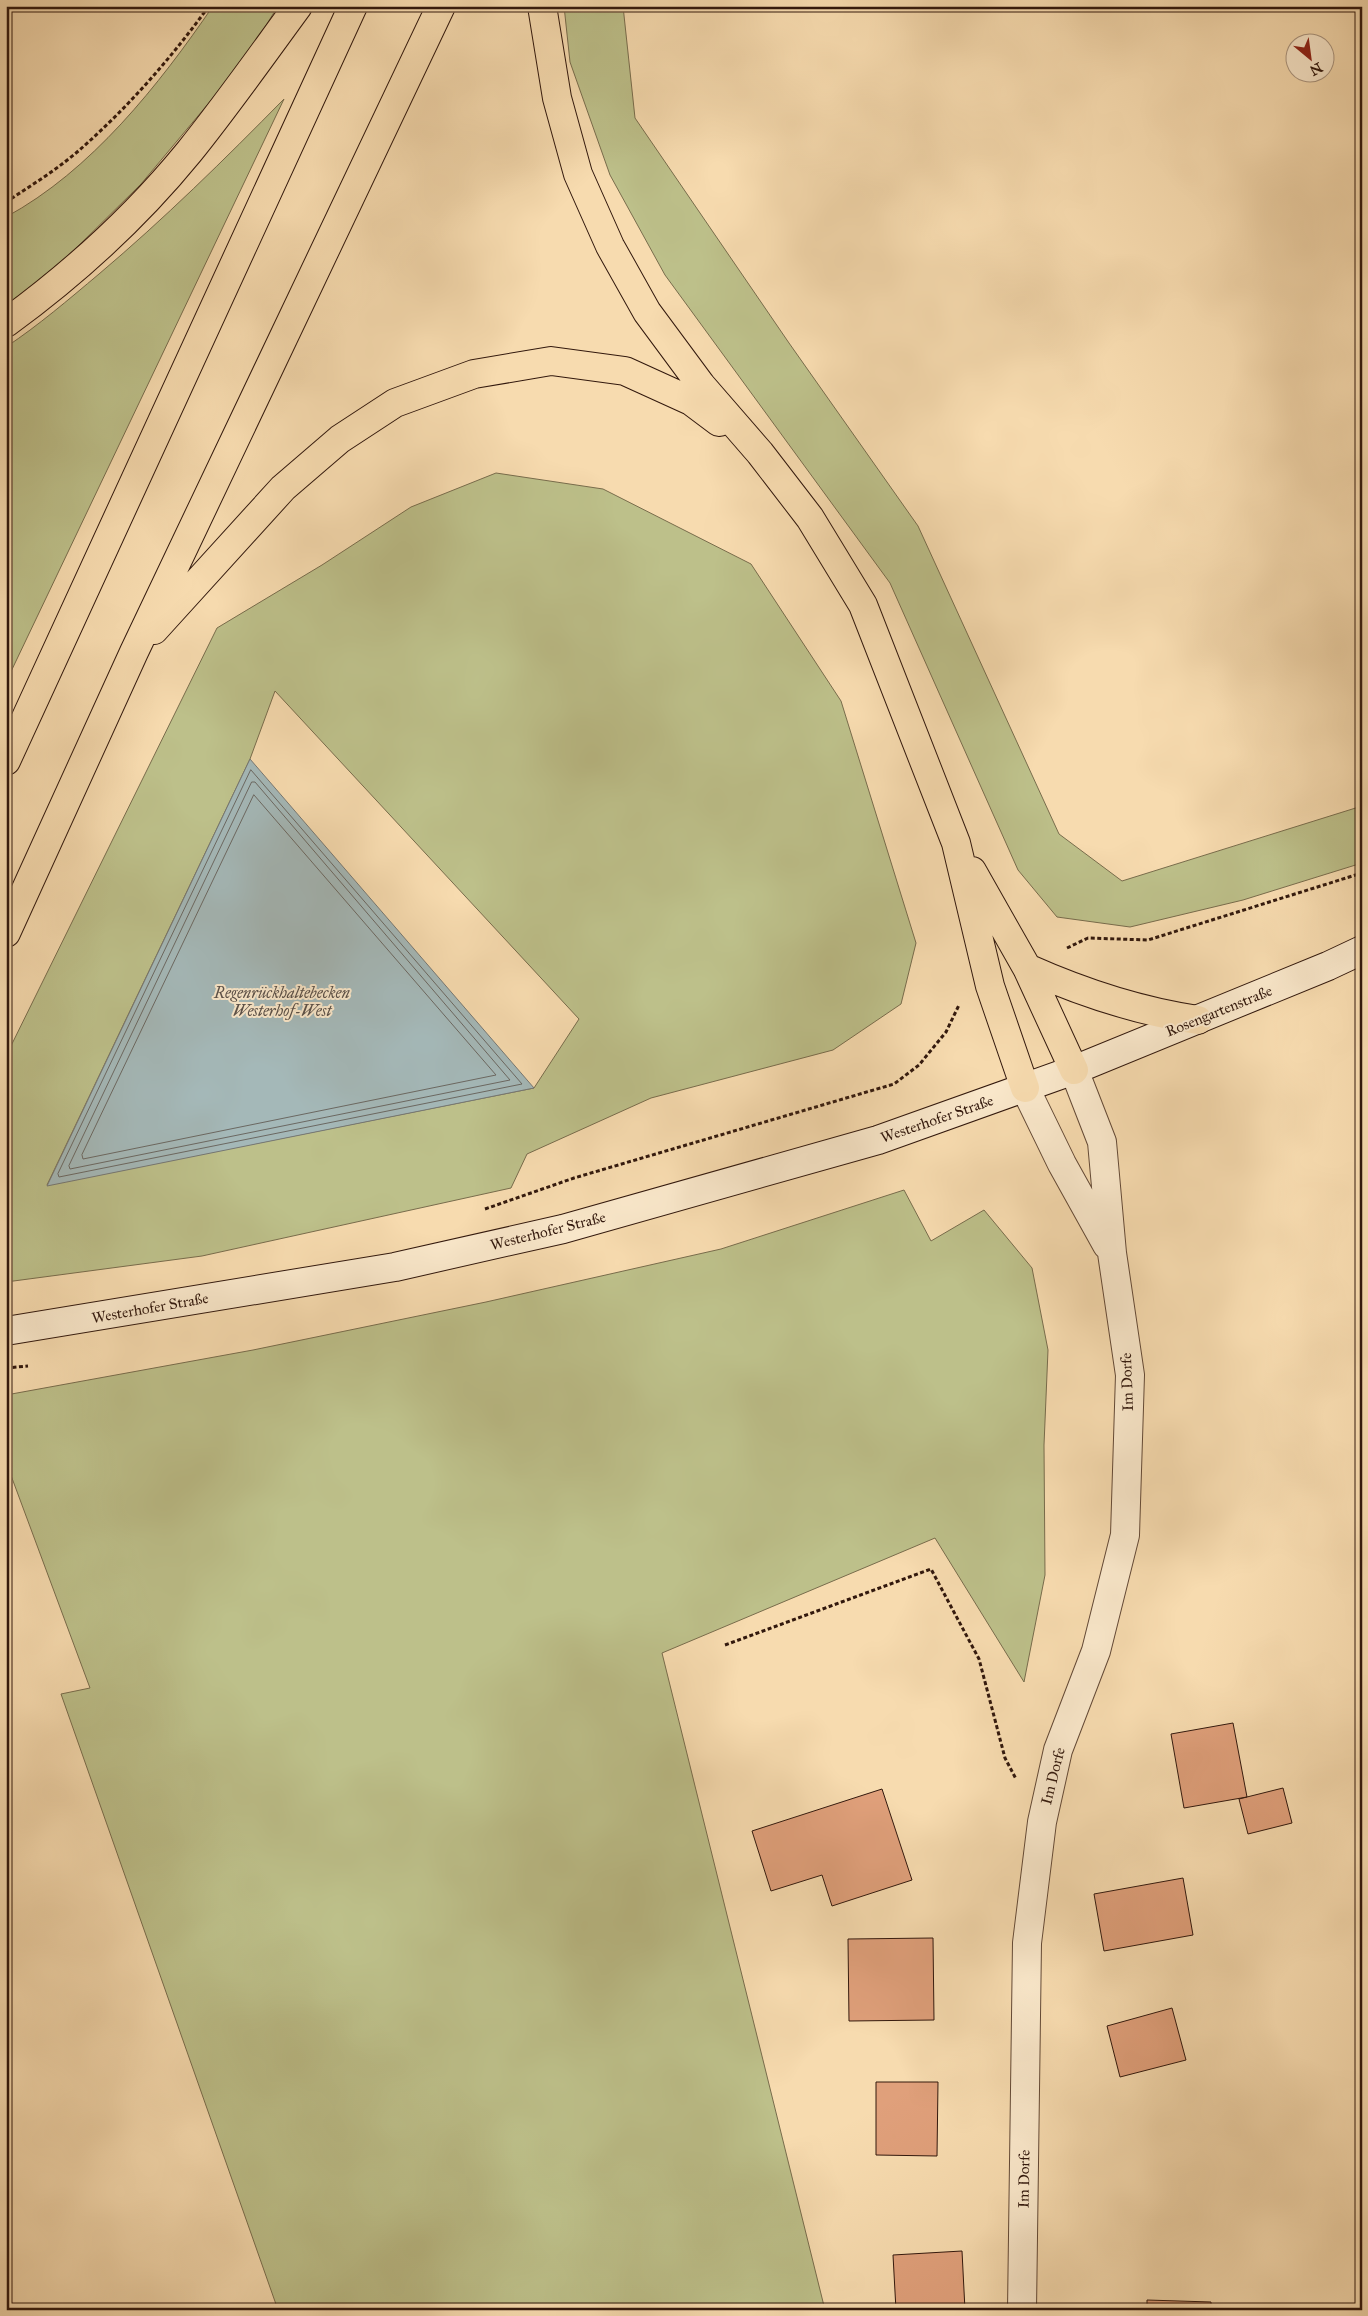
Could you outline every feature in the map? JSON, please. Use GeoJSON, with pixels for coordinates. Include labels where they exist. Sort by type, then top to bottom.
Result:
{"type":"FeatureCollection","features":[{"type":"Feature","properties":{"kind":"highway"},"geometry":{"type":"LineString","coordinates":[[6,323],[52,290],[128,219],[188,152],[298,6]]}},
{"type":"Feature","properties":{"kind":"highway"},"geometry":{"type":"LineString","coordinates":[[6,761],[353,6]]}},
{"type":"Feature","properties":{"kind":"highway"},"geometry":{"type":"LineString","coordinates":[[6,933],[134,652],[441,6]]}},
{"type":"Feature","properties":{"kind":"highway"},"geometry":{"type":"LineString","coordinates":[[542,6],[557,98],[578,174],[610,246],[648,312],[701,385],[760,453],[810,518],[862,605],[956,843],[1027,968],[1074,1070]]}},
{"type":"Feature","properties":{"kind":"highway"},"geometry":{"type":"LineString","coordinates":[[134,652],[283,488],[340,439],[395,403],[474,374],[551,361],[625,371],[691,401],[760,453]]}},
{"type":"Feature","properties":{"kind":"highway"},"geometry":{"type":"LineString","coordinates":[[956,843],[990,986],[1025,1088]]}},
{"type":"Feature","properties":{"kind":"highway"},"geometry":{"type":"LineString","coordinates":[[1027,968],[1086,993],[1115,1002],[1165,1015],[1198,1020]]}},
{"type":"Feature","properties":{"kind":"street","name":"Rosengartenstraße"},"geometry":{"type":"LineString","coordinates":[[1074,1070],[1198,1020],[1362,950]]}},
{"type":"Feature","properties":{"kind":"street","name":"Westerhofer Straße"},"geometry":{"type":"LineString","coordinates":[[6,1331],[395,1266],[564,1229],[878,1140],[1074,1070]]}},
{"type":"Feature","properties":{"kind":"street","name":"Im Dorfe"},"geometry":{"type":"LineString","coordinates":[[1022,2310],[1027,1944],[1042,1822],[1058,1750],[1096,1651],[1125,1534],[1130,1375],[1112,1253],[1102,1142],[1074,1070]]}},
{"type":"Feature","properties":{"kind":"street","name":"Im Dorfe"},"geometry":{"type":"LineString","coordinates":[[1025,1088],[1062,1164],[1112,1253]]}},
{"type":"Feature","properties":{"kind":"path"},"geometry":{"type":"LineString","coordinates":[[6,202],[83,147],[138,93],[190,32],[209,6]]}},
{"type":"Feature","properties":{"kind":"path"},"geometry":{"type":"LineString","coordinates":[[1064,950],[1088,938],[1148,940],[1362,872]]}},
{"type":"Feature","properties":{"kind":"path"},"geometry":{"type":"LineString","coordinates":[[483,1210],[574,1178],[894,1084],[919,1065],[946,1032],[958,1006],[966,999]]}},
{"type":"Feature","properties":{"kind":"path"},"geometry":{"type":"LineString","coordinates":[[6,1368],[28,1366]]}},
{"type":"Feature","properties":{"kind":"path"},"geometry":{"type":"LineString","coordinates":[[725,1645],[931,1569],[979,1659],[1005,1758],[1029,1808],[1042,1822]]}},
{"type":"Feature","properties":{"kind":"green space"},"geometry":{"type":"Polygon","coordinates":[[[213,6],[278,6],[244,61],[141,184],[52,272],[6,305],[6,217],[37,198],[67,176],[95,151],[121,124],[170,66],[213,6]]]}},
{"type":"Feature","properties":{"kind":"green space"},"geometry":{"type":"Polygon","coordinates":[[[564,6],[623,6],[635,118],[789,343],[918,526],[1059,834],[1122,881],[1362,806],[1362,863],[1243,900],[1130,927],[1057,917],[1018,870],[890,583],[665,275],[610,175],[570,62],[564,6]]]}},
{"type":"Feature","properties":{"kind":"green space"},"geometry":{"type":"Polygon","coordinates":[[[284,99],[6,682],[6,347],[65,303],[147,232],[284,99]]]}},
{"type":"Feature","properties":{"kind":"green space"},"geometry":{"type":"Polygon","coordinates":[[[496,473],[603,489],[751,564],[841,701],[916,943],[901,1004],[833,1050],[651,1098],[527,1154],[511,1188],[202,1256],[6,1282],[6,1056],[217,628],[322,565],[411,507],[496,473]],[[275,691],[250,759],[47,1185],[534,1088],[579,1019],[275,691]]]}},
{"type":"Feature","properties":{"kind":"green space"},"geometry":{"type":"Polygon","coordinates":[[[904,1190],[931,1241],[984,1210],[1032,1268],[1048,1350],[1044,1445],[1045,1575],[1024,1682],[935,1538],[662,1653],[825,2310],[278,2310],[61,1694],[90,1688],[6,1462],[6,1395],[253,1350],[486,1302],[721,1249],[904,1190]]]}},
{"type":"Feature","properties":{"kind":"water","name":"Regenrückhaltebecken Westerhof-West"},"geometry":{"type":"Polygon","coordinates":[[[250,759],[534,1088],[47,1186],[250,759]]]}},
{"type":"Feature","properties":{"kind":"building"},"geometry":{"type":"Polygon","coordinates":[[[1233,1723],[1247,1797],[1184,1808],[1171,1734],[1233,1723]]]}},
{"type":"Feature","properties":{"kind":"building"},"geometry":{"type":"Polygon","coordinates":[[[1283,1788],[1292,1823],[1248,1834],[1239,1799],[1283,1788]]]}},
{"type":"Feature","properties":{"kind":"building"},"geometry":{"type":"Polygon","coordinates":[[[882,1789],[912,1880],[832,1906],[822,1875],[771,1891],[752,1831],[882,1789]]]}},
{"type":"Feature","properties":{"kind":"building"},"geometry":{"type":"Polygon","coordinates":[[[1183,1878],[1193,1935],[1104,1951],[1094,1894],[1183,1878]]]}},
{"type":"Feature","properties":{"kind":"building"},"geometry":{"type":"Polygon","coordinates":[[[933,1938],[934,2020],[849,2021],[848,1939],[933,1938]]]}},
{"type":"Feature","properties":{"kind":"building"},"geometry":{"type":"Polygon","coordinates":[[[1172,2008],[1186,2060],[1120,2077],[1107,2026],[1172,2008]]]}},
{"type":"Feature","properties":{"kind":"building"},"geometry":{"type":"Polygon","coordinates":[[[876,2082],[938,2082],[937,2156],[876,2155],[876,2082]]]}},
{"type":"Feature","properties":{"kind":"building"},"geometry":{"type":"Polygon","coordinates":[[[962,2251],[965,2310],[896,2310],[893,2255],[962,2251]]]}},
{"type":"Feature","properties":{"kind":"building"},"geometry":{"type":"Polygon","coordinates":[[[1147,2300],[1211,2302],[1211,2310],[1147,2310],[1147,2300]]]}}]}
